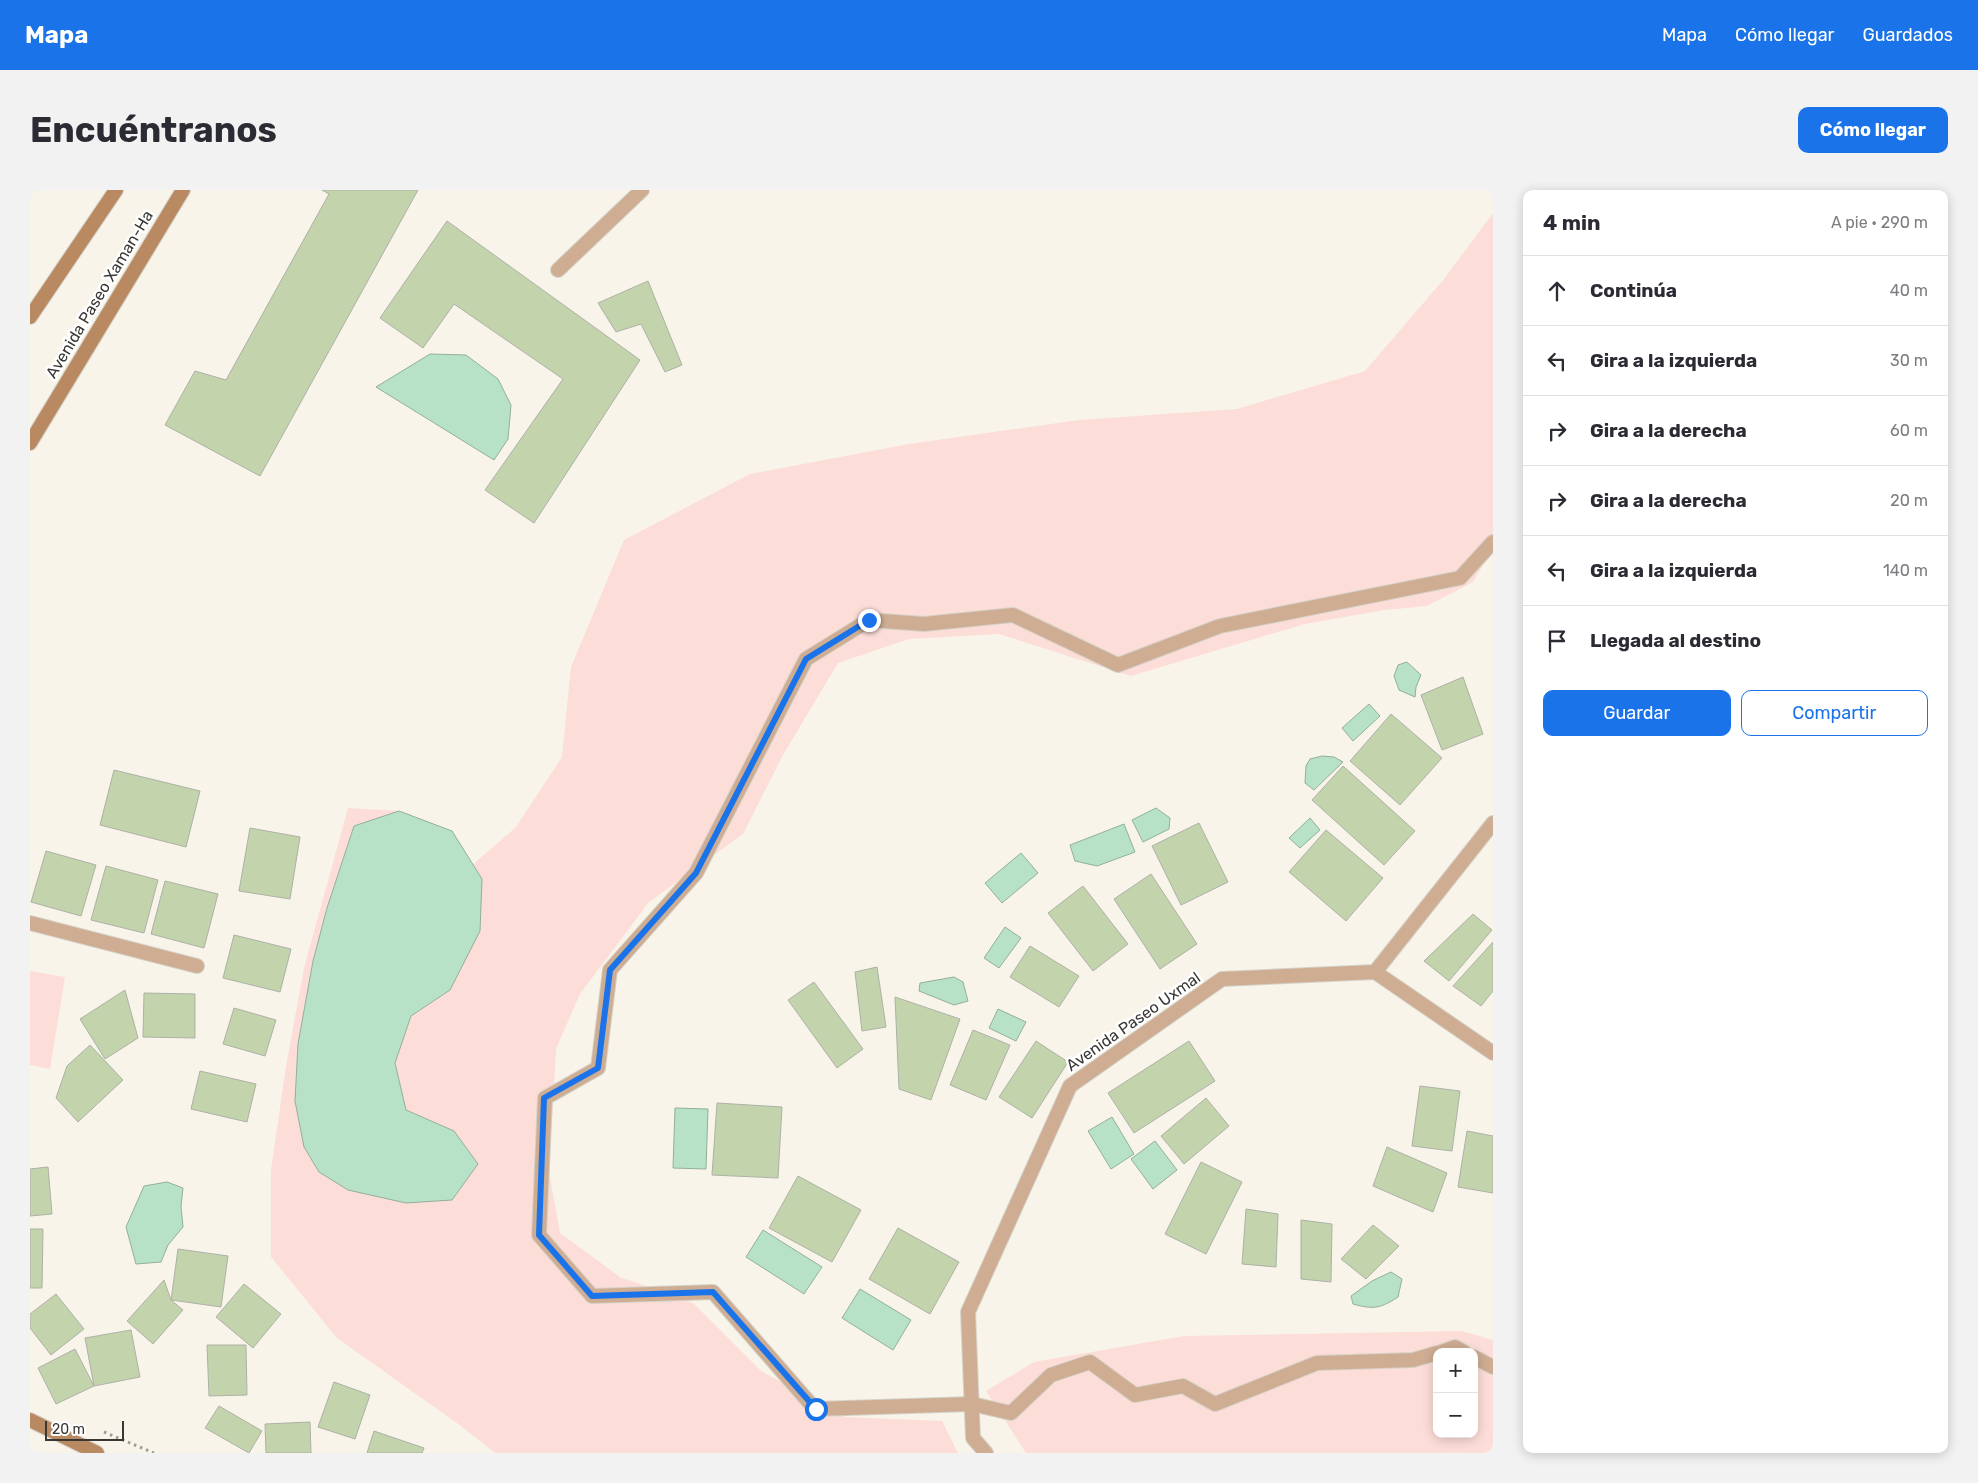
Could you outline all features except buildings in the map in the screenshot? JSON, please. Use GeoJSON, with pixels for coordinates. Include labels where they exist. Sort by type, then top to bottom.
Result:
{"type":"FeatureCollection","features":[{"type":"Feature","properties":{"kind":"main road"},"geometry":{"type":"LineString","coordinates":[[30,317],[116,190]]}},
{"type":"Feature","properties":{"kind":"main road","name":"Avenida Paseo Xaman-Ha"},"geometry":{"type":"LineString","coordinates":[[30,443],[183,190]]}},
{"type":"Feature","properties":{"kind":"main road"},"geometry":{"type":"LineString","coordinates":[[30,1420],[97,1453]]}},
{"type":"Feature","properties":{"kind":"street"},"geometry":{"type":"LineString","coordinates":[[558,270],[642,190]]}},
{"type":"Feature","properties":{"kind":"street"},"geometry":{"type":"LineString","coordinates":[[1433,1354],[1413,1360],[1317,1363],[1216,1404],[1183,1386],[1135,1395],[1090,1362],[1052,1375],[1011,1413],[972,1404],[816,1409],[713,1292],[592,1296],[539,1235],[544,1098],[598,1068],[610,970],[696,873],[806,659],[869,620],[924,624],[1013,615],[1118,665],[1220,626],[1460,578],[1493,542]]}},
{"type":"Feature","properties":{"kind":"street"},"geometry":{"type":"LineString","coordinates":[[1493,823],[1375,972],[1493,1053]]}},
{"type":"Feature","properties":{"kind":"street"},"geometry":{"type":"LineString","coordinates":[[30,923],[197,966]]}},
{"type":"Feature","properties":{"kind":"street","name":"Avenida Paseo Uxmal"},"geometry":{"type":"LineString","coordinates":[[986,1453],[972,1438],[968,1312],[1070,1086],[1222,980],[1375,972]]}},
{"type":"Feature","properties":{"kind":"street"},"geometry":{"type":"LineString","coordinates":[[1478,1359],[1493,1367]]}},
{"type":"Feature","properties":{"kind":"shaded area"},"geometry":{"type":"Polygon","coordinates":[[[1493,213],[1493,548],[1473,582],[1427,606],[1385,610],[1305,624],[1131,676],[999,634],[909,639],[838,663],[783,755],[743,834],[649,902],[580,994],[556,1049],[549,1172],[560,1233],[620,1277],[693,1303],[761,1371],[845,1417],[942,1421],[958,1453],[495,1453],[461,1426],[337,1338],[271,1257],[271,1170],[286,1066],[304,968],[348,808],[399,811],[410,814],[470,867],[516,827],[562,757],[571,667],[624,540],[750,474],[909,444],[1079,420],[1237,409],[1365,371],[1444,279],[1493,213]]]}},
{"type":"Feature","properties":{"kind":"shaded area"},"geometry":{"type":"Polygon","coordinates":[[[430,354],[466,355],[498,379],[511,405],[508,439],[494,460],[376,387],[430,354]]]}},
{"type":"Feature","properties":{"kind":"shaded area"},"geometry":{"type":"Polygon","coordinates":[[[1407,662],[1421,675],[1416,687],[1415,697],[1399,690],[1394,676],[1398,665],[1407,662]]]}},
{"type":"Feature","properties":{"kind":"shaded area"},"geometry":{"type":"Polygon","coordinates":[[[1369,704],[1380,716],[1353,741],[1342,728],[1369,704]]]}},
{"type":"Feature","properties":{"kind":"shaded area"},"geometry":{"type":"Polygon","coordinates":[[[1322,756],[1334,757],[1343,762],[1314,790],[1305,783],[1306,766],[1310,759],[1322,756]]]}},
{"type":"Feature","properties":{"kind":"shaded area"},"geometry":{"type":"Polygon","coordinates":[[[1156,808],[1170,818],[1169,829],[1143,842],[1132,820],[1156,808]]]}},
{"type":"Feature","properties":{"kind":"shaded area"},"geometry":{"type":"Polygon","coordinates":[[[399,811],[452,831],[482,879],[480,931],[450,990],[411,1016],[395,1063],[406,1110],[454,1131],[478,1164],[452,1200],[406,1203],[348,1190],[319,1172],[304,1147],[295,1101],[298,1044],[313,961],[327,908],[354,826],[399,811]]]}},
{"type":"Feature","properties":{"kind":"shaded area"},"geometry":{"type":"Polygon","coordinates":[[[1310,818],[1320,830],[1300,848],[1289,838],[1310,818]]]}},
{"type":"Feature","properties":{"kind":"shaded area"},"geometry":{"type":"Polygon","coordinates":[[[1124,824],[1135,852],[1097,866],[1075,861],[1070,845],[1124,824]]]}},
{"type":"Feature","properties":{"kind":"shaded area"},"geometry":{"type":"Polygon","coordinates":[[[1021,853],[1038,873],[1002,903],[985,883],[1021,853]]]}},
{"type":"Feature","properties":{"kind":"shaded area"},"geometry":{"type":"Polygon","coordinates":[[[1005,927],[1021,938],[999,968],[984,958],[1005,927]]]}},
{"type":"Feature","properties":{"kind":"shaded area"},"geometry":{"type":"Polygon","coordinates":[[[30,971],[65,977],[50,1069],[30,1065],[30,971]]]}},
{"type":"Feature","properties":{"kind":"shaded area"},"geometry":{"type":"Polygon","coordinates":[[[954,977],[963,982],[968,1001],[954,1005],[919,991],[920,983],[954,977]]]}},
{"type":"Feature","properties":{"kind":"shaded area"},"geometry":{"type":"Polygon","coordinates":[[[998,1009],[1026,1022],[1016,1041],[989,1028],[998,1009]]]}},
{"type":"Feature","properties":{"kind":"shaded area"},"geometry":{"type":"Polygon","coordinates":[[[675,1108],[708,1109],[706,1169],[673,1168],[675,1108]]]}},
{"type":"Feature","properties":{"kind":"shaded area"},"geometry":{"type":"Polygon","coordinates":[[[1112,1117],[1134,1154],[1111,1169],[1088,1131],[1112,1117]]]}},
{"type":"Feature","properties":{"kind":"shaded area"},"geometry":{"type":"Polygon","coordinates":[[[1155,1141],[1177,1170],[1153,1189],[1131,1159],[1155,1141]]]}},
{"type":"Feature","properties":{"kind":"shaded area"},"geometry":{"type":"Polygon","coordinates":[[[167,1182],[183,1188],[181,1206],[183,1227],[168,1245],[161,1262],[136,1264],[126,1227],[144,1186],[167,1182]]]}},
{"type":"Feature","properties":{"kind":"shaded area"},"geometry":{"type":"Polygon","coordinates":[[[763,1230],[822,1267],[804,1294],[746,1257],[763,1230]]]}},
{"type":"Feature","properties":{"kind":"shaded area"},"geometry":{"type":"Polygon","coordinates":[[[1391,1272],[1402,1279],[1398,1297],[1387,1304],[1377,1307],[1353,1304],[1351,1296],[1372,1281],[1391,1272]]]}},
{"type":"Feature","properties":{"kind":"shaded area"},"geometry":{"type":"Polygon","coordinates":[[[860,1289],[911,1320],[893,1350],[842,1318],[860,1289]]]}},
{"type":"Feature","properties":{"kind":"shaded area"},"geometry":{"type":"Polygon","coordinates":[[[1462,1331],[1493,1340],[1493,1453],[1026,1453],[986,1391],[1034,1362],[1184,1336],[1462,1331]]]}},
{"type":"Feature","properties":{"kind":"route"},"geometry":{"type":"LineString","coordinates":[[816,1409],[713,1292],[592,1296],[539,1235],[544,1098],[598,1068],[610,970],[696,873],[806,659],[869,620]]}}]}
